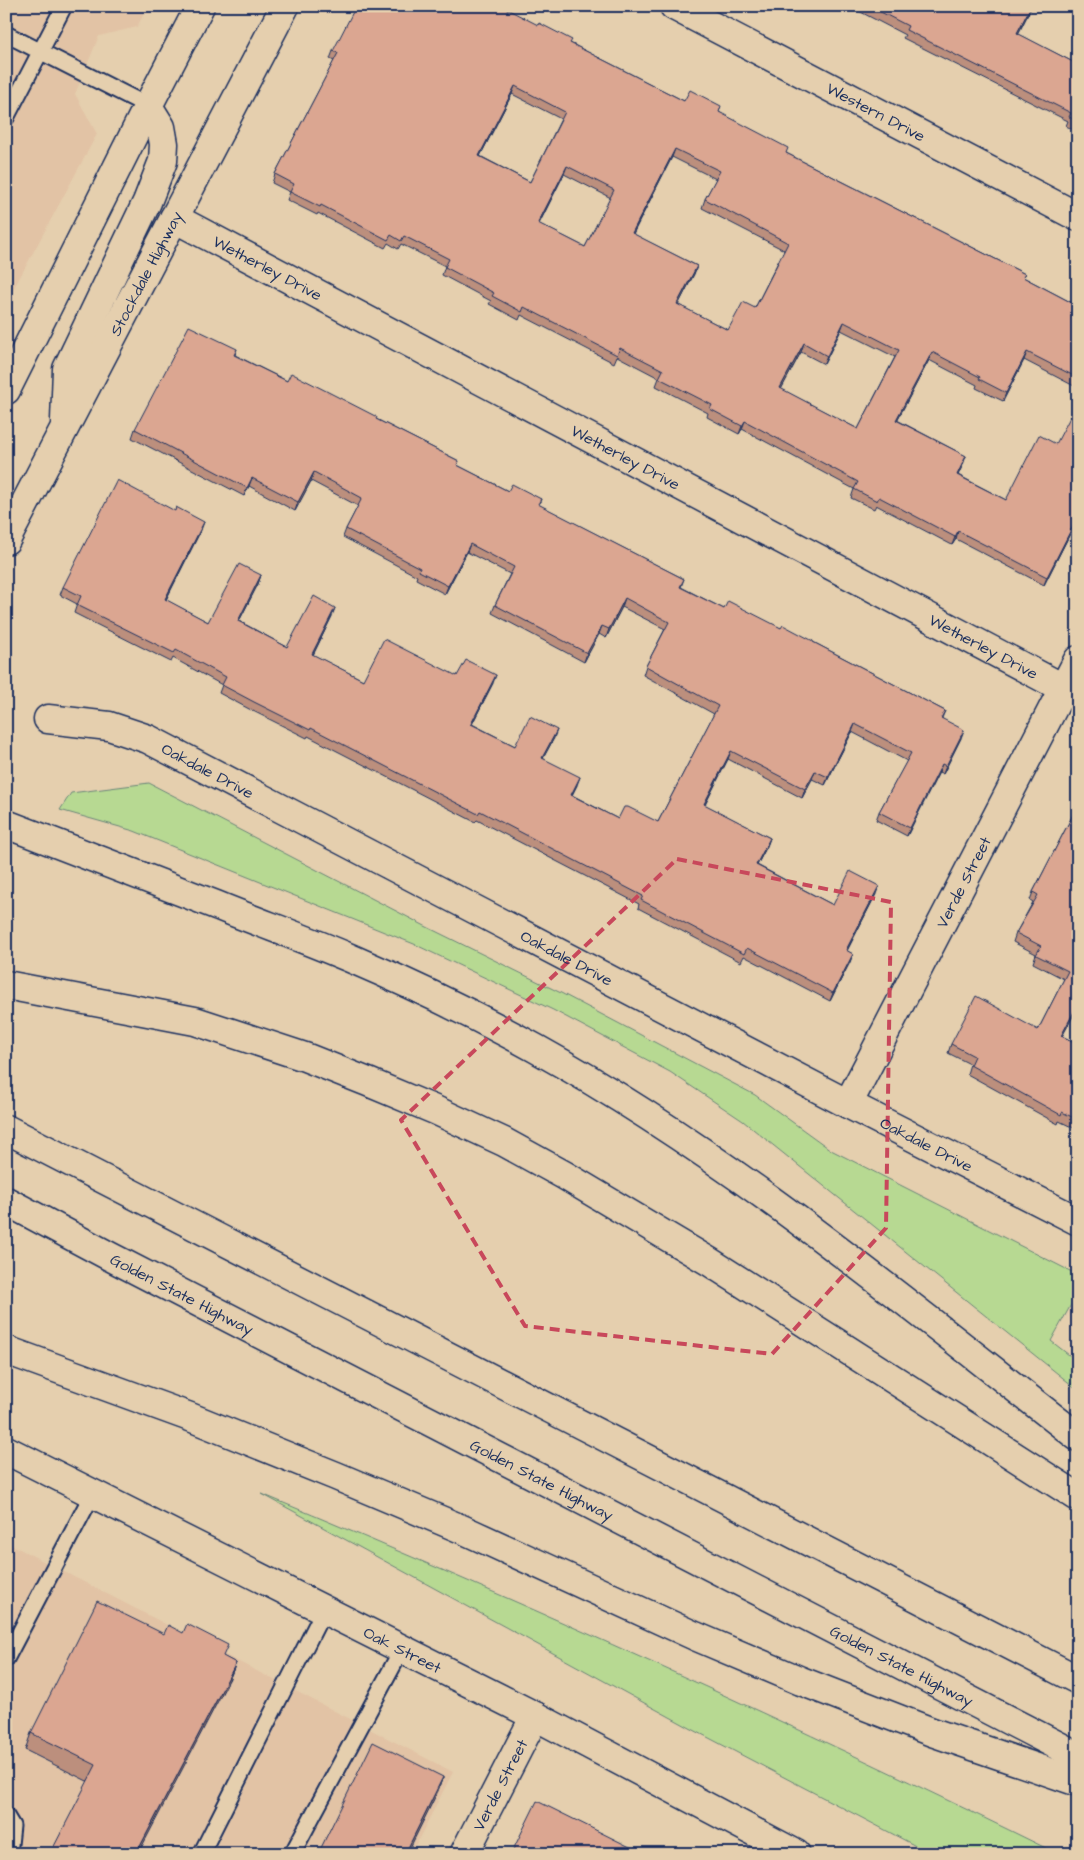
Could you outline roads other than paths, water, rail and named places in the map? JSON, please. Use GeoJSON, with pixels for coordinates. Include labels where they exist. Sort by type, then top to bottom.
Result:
{"type":"FeatureCollection","features":[{"type":"Feature","properties":{"kind":"main road"},"geometry":{"type":"LineString","coordinates":[[6,390],[200,6]]}},
{"type":"Feature","properties":{"kind":"main road","name":"Stockdale Highway"},"geometry":{"type":"LineString","coordinates":[[6,540],[285,6]]}},
{"type":"Feature","properties":{"kind":"main road","name":"Western Drive"},"geometry":{"type":"LineString","coordinates":[[674,6],[1078,216]]}},
{"type":"Feature","properties":{"kind":"main road"},"geometry":{"type":"LineString","coordinates":[[65,429],[67,369],[147,202],[163,160],[164,144],[161,127],[148,106]]}},
{"type":"Feature","properties":{"kind":"main road","name":"Wetherley Drive"},"geometry":{"type":"LineString","coordinates":[[174,218],[1071,692]]}},
{"type":"Feature","properties":{"kind":"main road","name":"Verde Street"},"geometry":{"type":"LineString","coordinates":[[848,1104],[1071,692],[1078,660]]}},
{"type":"Feature","properties":{"kind":"main road","name":"Oakdale Drive"},"geometry":{"type":"LineString","coordinates":[[48,718],[109,726],[148,739],[848,1104],[1078,1221]]}},
{"type":"Feature","properties":{"kind":"main road"},"geometry":{"type":"LineString","coordinates":[[6,824],[347,956],[466,1012],[543,1053],[672,1131],[736,1174],[798,1219],[1078,1437]]}},
{"type":"Feature","properties":{"kind":"main road"},"geometry":{"type":"LineString","coordinates":[[6,985],[195,1021],[305,1057],[435,1110],[504,1142],[710,1262],[1078,1497]]}},
{"type":"Feature","properties":{"kind":"main road"},"geometry":{"type":"LineString","coordinates":[[6,1128],[1078,1680]]}},
{"type":"Feature","properties":{"kind":"main road","name":"Golden State Highway"},"geometry":{"type":"LineString","coordinates":[[6,1201],[1078,1756]]}},
{"type":"Feature","properties":{"kind":"main road"},"geometry":{"type":"LineString","coordinates":[[6,1350],[190,1417],[336,1476],[464,1530],[695,1636],[801,1681],[932,1732],[1078,1782]]}},
{"type":"Feature","properties":{"kind":"main road","name":"Oak Street"},"geometry":{"type":"LineString","coordinates":[[6,1450],[535,1716],[796,1854]]}},
{"type":"Feature","properties":{"kind":"main road","name":"Verde Street"},"geometry":{"type":"LineString","coordinates":[[464,1854],[535,1716]]}},
{"type":"Feature","properties":{"kind":"lane"},"geometry":{"type":"LineString","coordinates":[[6,118],[64,6]]}},
{"type":"Feature","properties":{"kind":"lane"},"geometry":{"type":"LineString","coordinates":[[6,34],[148,106]]}},
{"type":"Feature","properties":{"kind":"lane"},"geometry":{"type":"LineString","coordinates":[[6,1660],[93,1493]]}},
{"type":"Feature","properties":{"kind":"lane"},"geometry":{"type":"LineString","coordinates":[[201,1854],[324,1610]]}},
{"type":"Feature","properties":{"kind":"lane"},"geometry":{"type":"LineString","coordinates":[[292,1854],[402,1649]]}},
{"type":"Feature","properties":{"kind":"lane"},"geometry":{"type":"LineString","coordinates":[[6,1816],[12,1826],[9,1854]]}}]}
